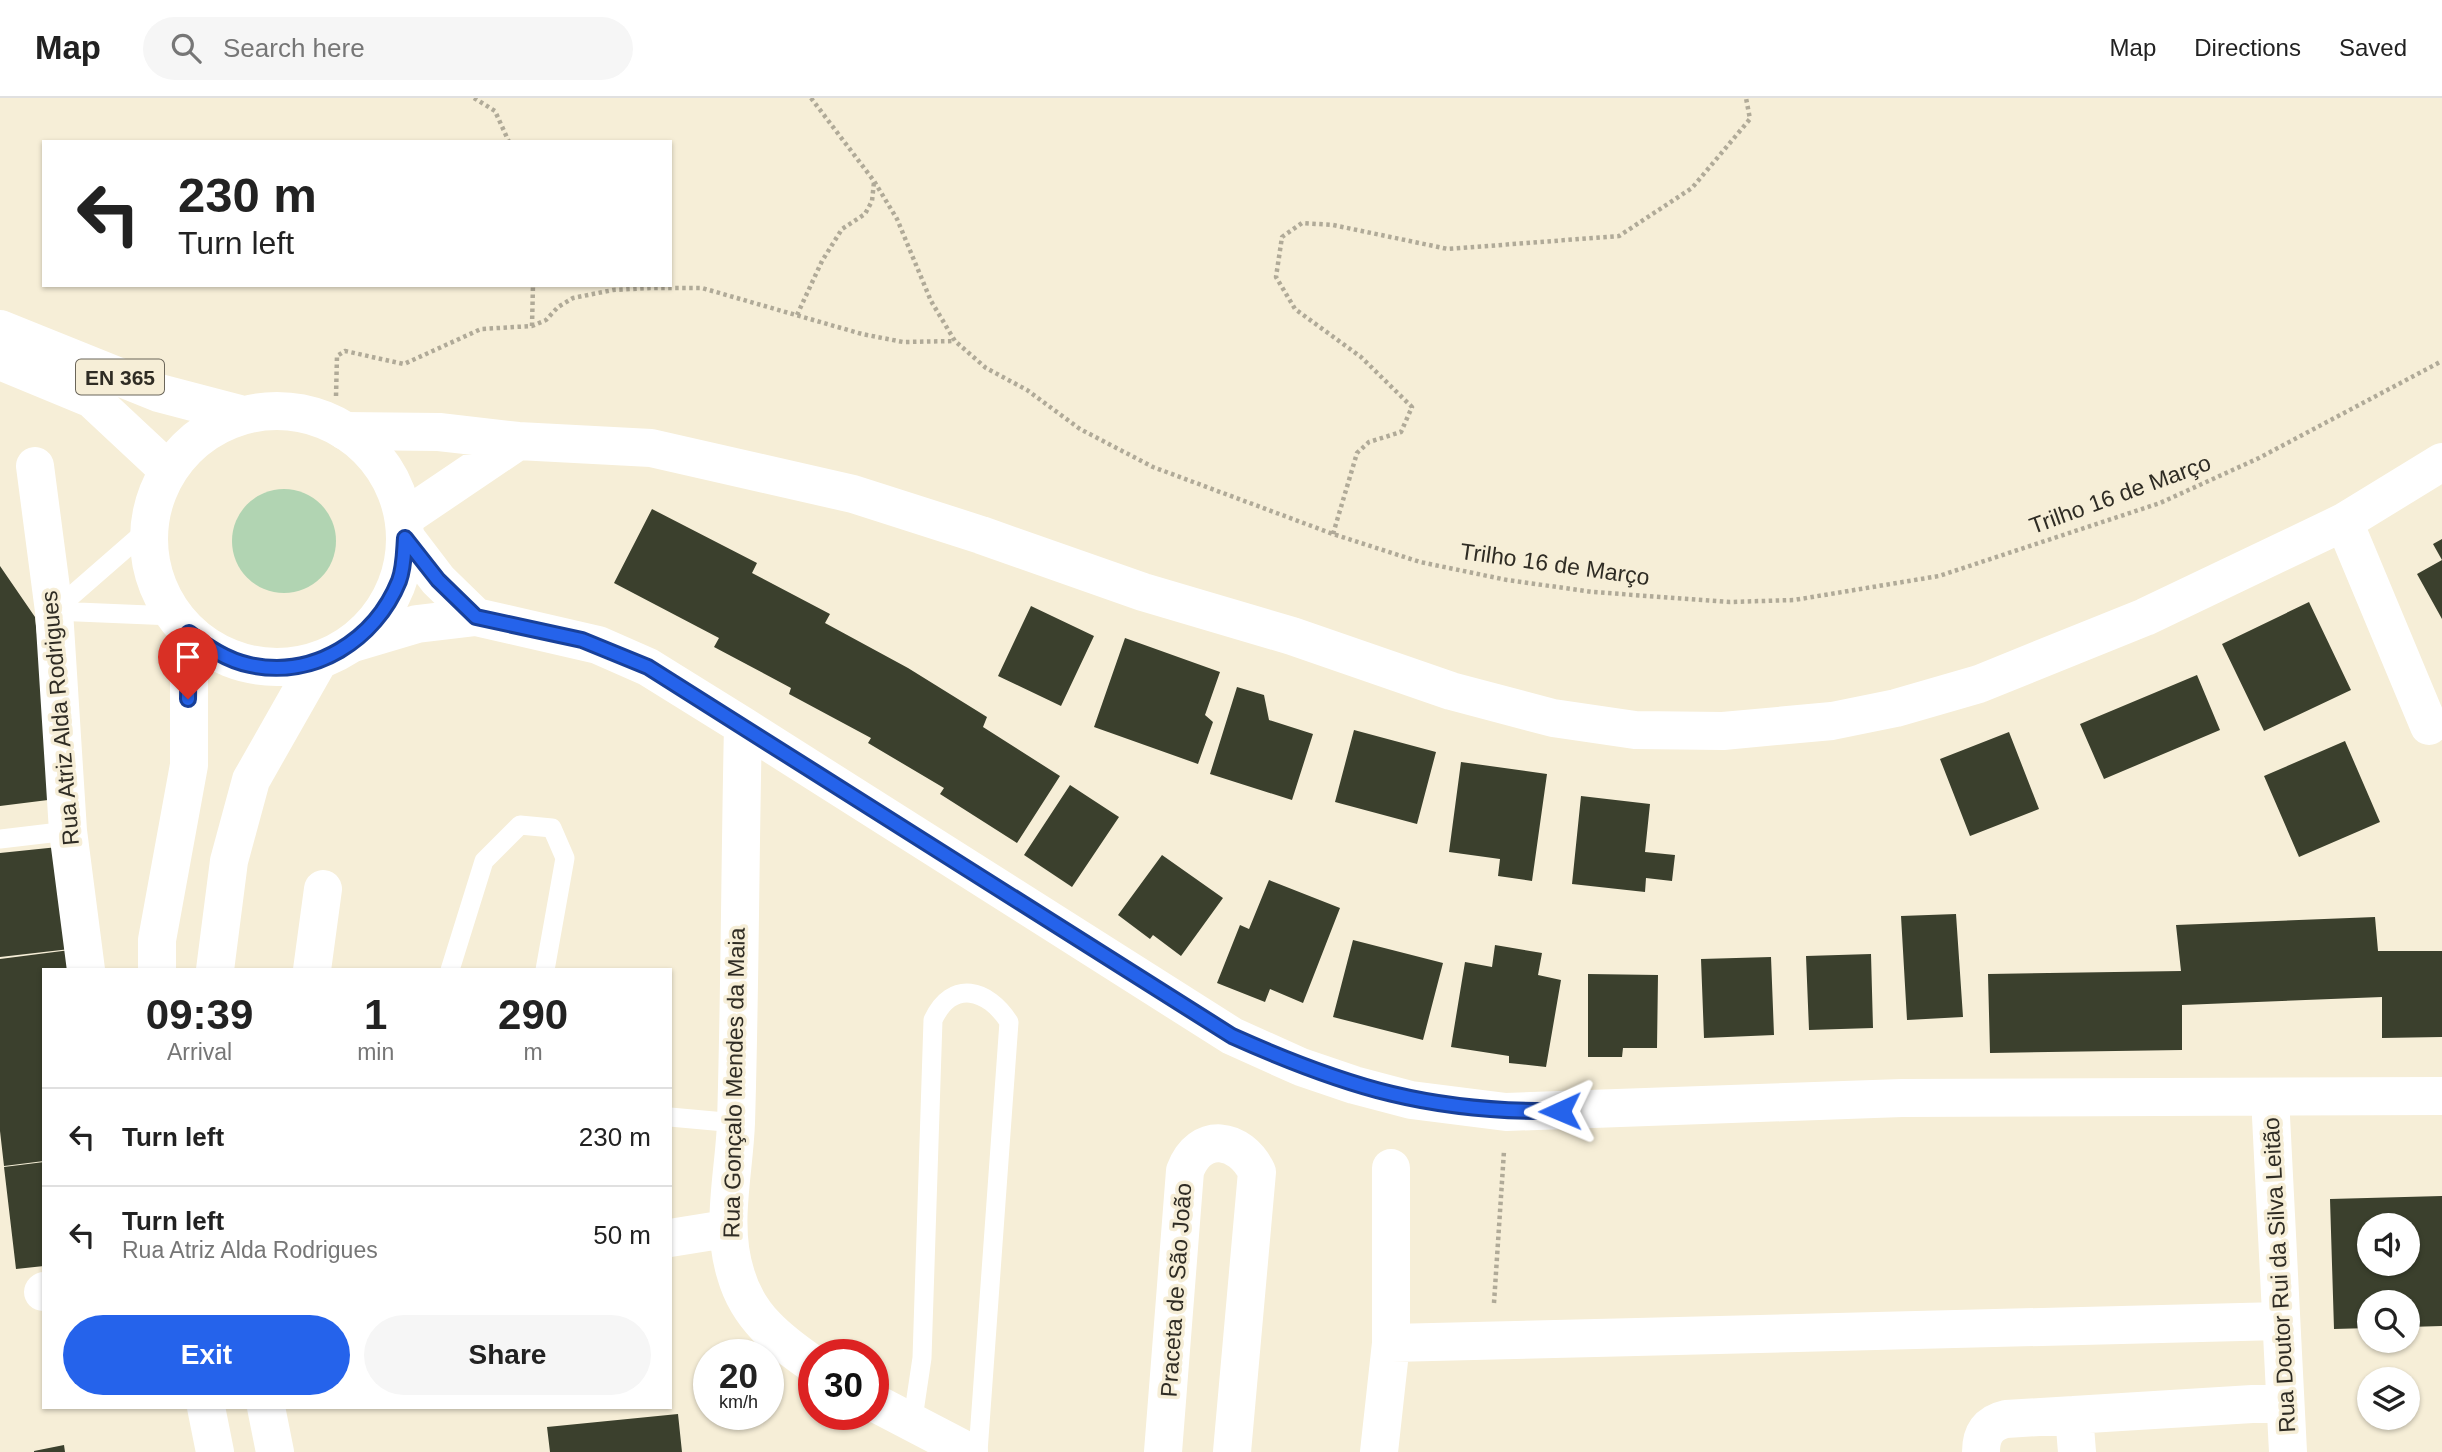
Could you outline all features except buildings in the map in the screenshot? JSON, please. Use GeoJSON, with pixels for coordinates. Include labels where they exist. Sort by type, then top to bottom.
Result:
{"type":"FeatureCollection","features":[{"type":"Feature","properties":{"kind":"street","name":"EN 365"},"geometry":{"type":"LineString","coordinates":[[0,329],[159,393],[243,415]]}},
{"type":"Feature","properties":{"kind":"street","name":"EN 365"},"geometry":{"type":"LineString","coordinates":[[0,361],[92,399],[168,470]]}},
{"type":"Feature","properties":{"kind":"street"},"geometry":{"type":"LineString","coordinates":[[476,617],[438,580],[405,528],[393,484],[373,454],[340,428],[305,413],[273,411],[243,415],[200,436],[168,470],[155,498],[148,528],[150,560],[159,589],[181,625],[217,653],[250,665],[284,668],[318,662],[353,643],[417,624],[476,617],[598,645],[648,667],[1232,1036],[1301,1067],[1411,1100],[1506,1112],[1902,1098],[2442,1096]]}},
{"type":"Feature","properties":{"kind":"street"},"geometry":{"type":"LineString","coordinates":[[340,428],[439,432],[519,441],[651,448],[853,494],[981,535],[1143,592],[1292,636],[1451,691],[1553,718],[1635,730],[1723,732],[1832,721],[1931,699],[2042,661],[2145,617],[2344,522],[2442,462]]}},
{"type":"Feature","properties":{"kind":"street"},"geometry":{"type":"LineString","coordinates":[[353,643],[382,615],[400,579],[405,528],[519,441]]}},
{"type":"Feature","properties":{"kind":"street","name":"Rua Atriz Alda Rodrigues"},"geometry":{"type":"LineString","coordinates":[[35,466],[54,611],[68,831],[86,968]]}},
{"type":"Feature","properties":{"kind":"street"},"geometry":{"type":"LineString","coordinates":[[2344,522],[2429,726]]}},
{"type":"Feature","properties":{"kind":"street"},"geometry":{"type":"LineString","coordinates":[[157,968],[157,940],[189,765],[181,625]]}},
{"type":"Feature","properties":{"kind":"street"},"geometry":{"type":"LineString","coordinates":[[215,968],[229,861],[251,780],[318,662]]}},
{"type":"Feature","properties":{"kind":"street","name":"Rua Gonçalo Mendes da Maia"},"geometry":{"type":"LineString","coordinates":[[743,726],[736,1123],[726,1229],[735,1274],[754,1314],[771,1333],[798,1353]]}},
{"type":"Feature","properties":{"kind":"street"},"geometry":{"type":"LineString","coordinates":[[312,968],[323,889]]}},
{"type":"Feature","properties":{"kind":"street","name":"Rua Doutor Rui da Silva Leitão"},"geometry":{"type":"LineString","coordinates":[[2270,1097],[2288,1452]]}},
{"type":"Feature","properties":{"kind":"street","name":"Praceta de São João"},"geometry":{"type":"LineString","coordinates":[[1163,1452],[1185,1171],[1197,1151],[1214,1143],[1230,1144],[1241,1149],[1251,1159],[1256,1172],[1231,1452]]}},
{"type":"Feature","properties":{"kind":"street"},"geometry":{"type":"LineString","coordinates":[[1379,1452],[1391,1343],[1391,1168]]}},
{"type":"Feature","properties":{"kind":"street"},"geometry":{"type":"LineString","coordinates":[[672,1238],[726,1229]]}},
{"type":"Feature","properties":{"kind":"street"},"geometry":{"type":"LineString","coordinates":[[1391,1343],[2281,1321]]}},
{"type":"Feature","properties":{"kind":"street"},"geometry":{"type":"LineString","coordinates":[[1981,1452],[1983,1434],[1998,1420],[2076,1434],[2286,1402]]}},
{"type":"Feature","properties":{"kind":"street"},"geometry":{"type":"LineString","coordinates":[[206,1409],[215,1452]]}},
{"type":"Feature","properties":{"kind":"street"},"geometry":{"type":"LineString","coordinates":[[889,1411],[969,1452]]}},
{"type":"Feature","properties":{"kind":"lane"},"geometry":{"type":"LineString","coordinates":[[54,611],[148,528]]}},
{"type":"Feature","properties":{"kind":"lane"},"geometry":{"type":"LineString","coordinates":[[54,611],[181,625]]}},
{"type":"Feature","properties":{"kind":"lane"},"geometry":{"type":"LineString","coordinates":[[451,968],[484,861],[520,825],[552,828],[565,858],[545,968]]}},
{"type":"Feature","properties":{"kind":"lane"},"geometry":{"type":"LineString","coordinates":[[0,839],[68,831]]}},
{"type":"Feature","properties":{"kind":"lane"},"geometry":{"type":"LineString","coordinates":[[912,1425],[922,1358],[933,1020],[939,1006],[954,996],[981,995],[993,1002],[1009,1022],[978,1452]]}},
{"type":"Feature","properties":{"kind":"lane"},"geometry":{"type":"LineString","coordinates":[[672,1117],[736,1123]]}},
{"type":"Feature","properties":{"kind":"path"},"geometry":{"type":"LineString","coordinates":[[474,98],[495,111],[508,140]]}},
{"type":"Feature","properties":{"kind":"path","name":"Trilho 16 de Março"},"geometry":{"type":"LineString","coordinates":[[811,98],[874,181],[897,219],[930,301],[955,341],[986,368],[1027,390],[1080,429],[1140,461],[1333,534],[1420,562],[1507,580],[1593,592],[1730,602],[1794,600],[1939,576],[2160,503],[2259,458],[2442,361]]}},
{"type":"Feature","properties":{"kind":"path"},"geometry":{"type":"LineString","coordinates":[[1333,534],[1357,453],[1369,442],[1401,432],[1412,407],[1361,357],[1295,309],[1276,277],[1282,237],[1302,223],[1333,225],[1448,249],[1619,236],[1692,188],[1750,119],[1746,98]]}},
{"type":"Feature","properties":{"kind":"path"},"geometry":{"type":"LineString","coordinates":[[796,316],[822,261],[842,229],[866,214],[872,201],[874,181]]}},
{"type":"Feature","properties":{"kind":"path"},"geometry":{"type":"LineString","coordinates":[[532,326],[533,287]]}},
{"type":"Feature","properties":{"kind":"path"},"geometry":{"type":"LineString","coordinates":[[340,428],[337,356],[345,351],[404,364],[481,328],[532,326],[546,320],[558,307],[573,298],[612,290],[702,288],[796,316],[903,342],[955,341]]}},
{"type":"Feature","properties":{"kind":"path"},"geometry":{"type":"LineString","coordinates":[[1496,1268],[1506,1112]]}},
{"type":"Feature","properties":{"kind":"shaded area"},"geometry":{"type":"Polygon","coordinates":[[[284,489],[304,493],[321,504],[332,521],[336,541],[332,561],[321,578],[304,589],[284,593],[264,589],[247,578],[236,561],[232,541],[236,521],[247,504],[264,493],[284,489]]]}},
{"type":"Feature","properties":{"kind":"route"},"geometry":{"type":"LineString","coordinates":[[188,699],[189,633],[217,653],[250,665],[284,668],[318,662],[353,643],[382,615],[400,579],[405,538],[438,580],[476,617],[565,635],[598,645],[648,667],[1169,999],[1232,1036],[1301,1067],[1411,1100],[1473,1110],[1560,1111]]}}]}
